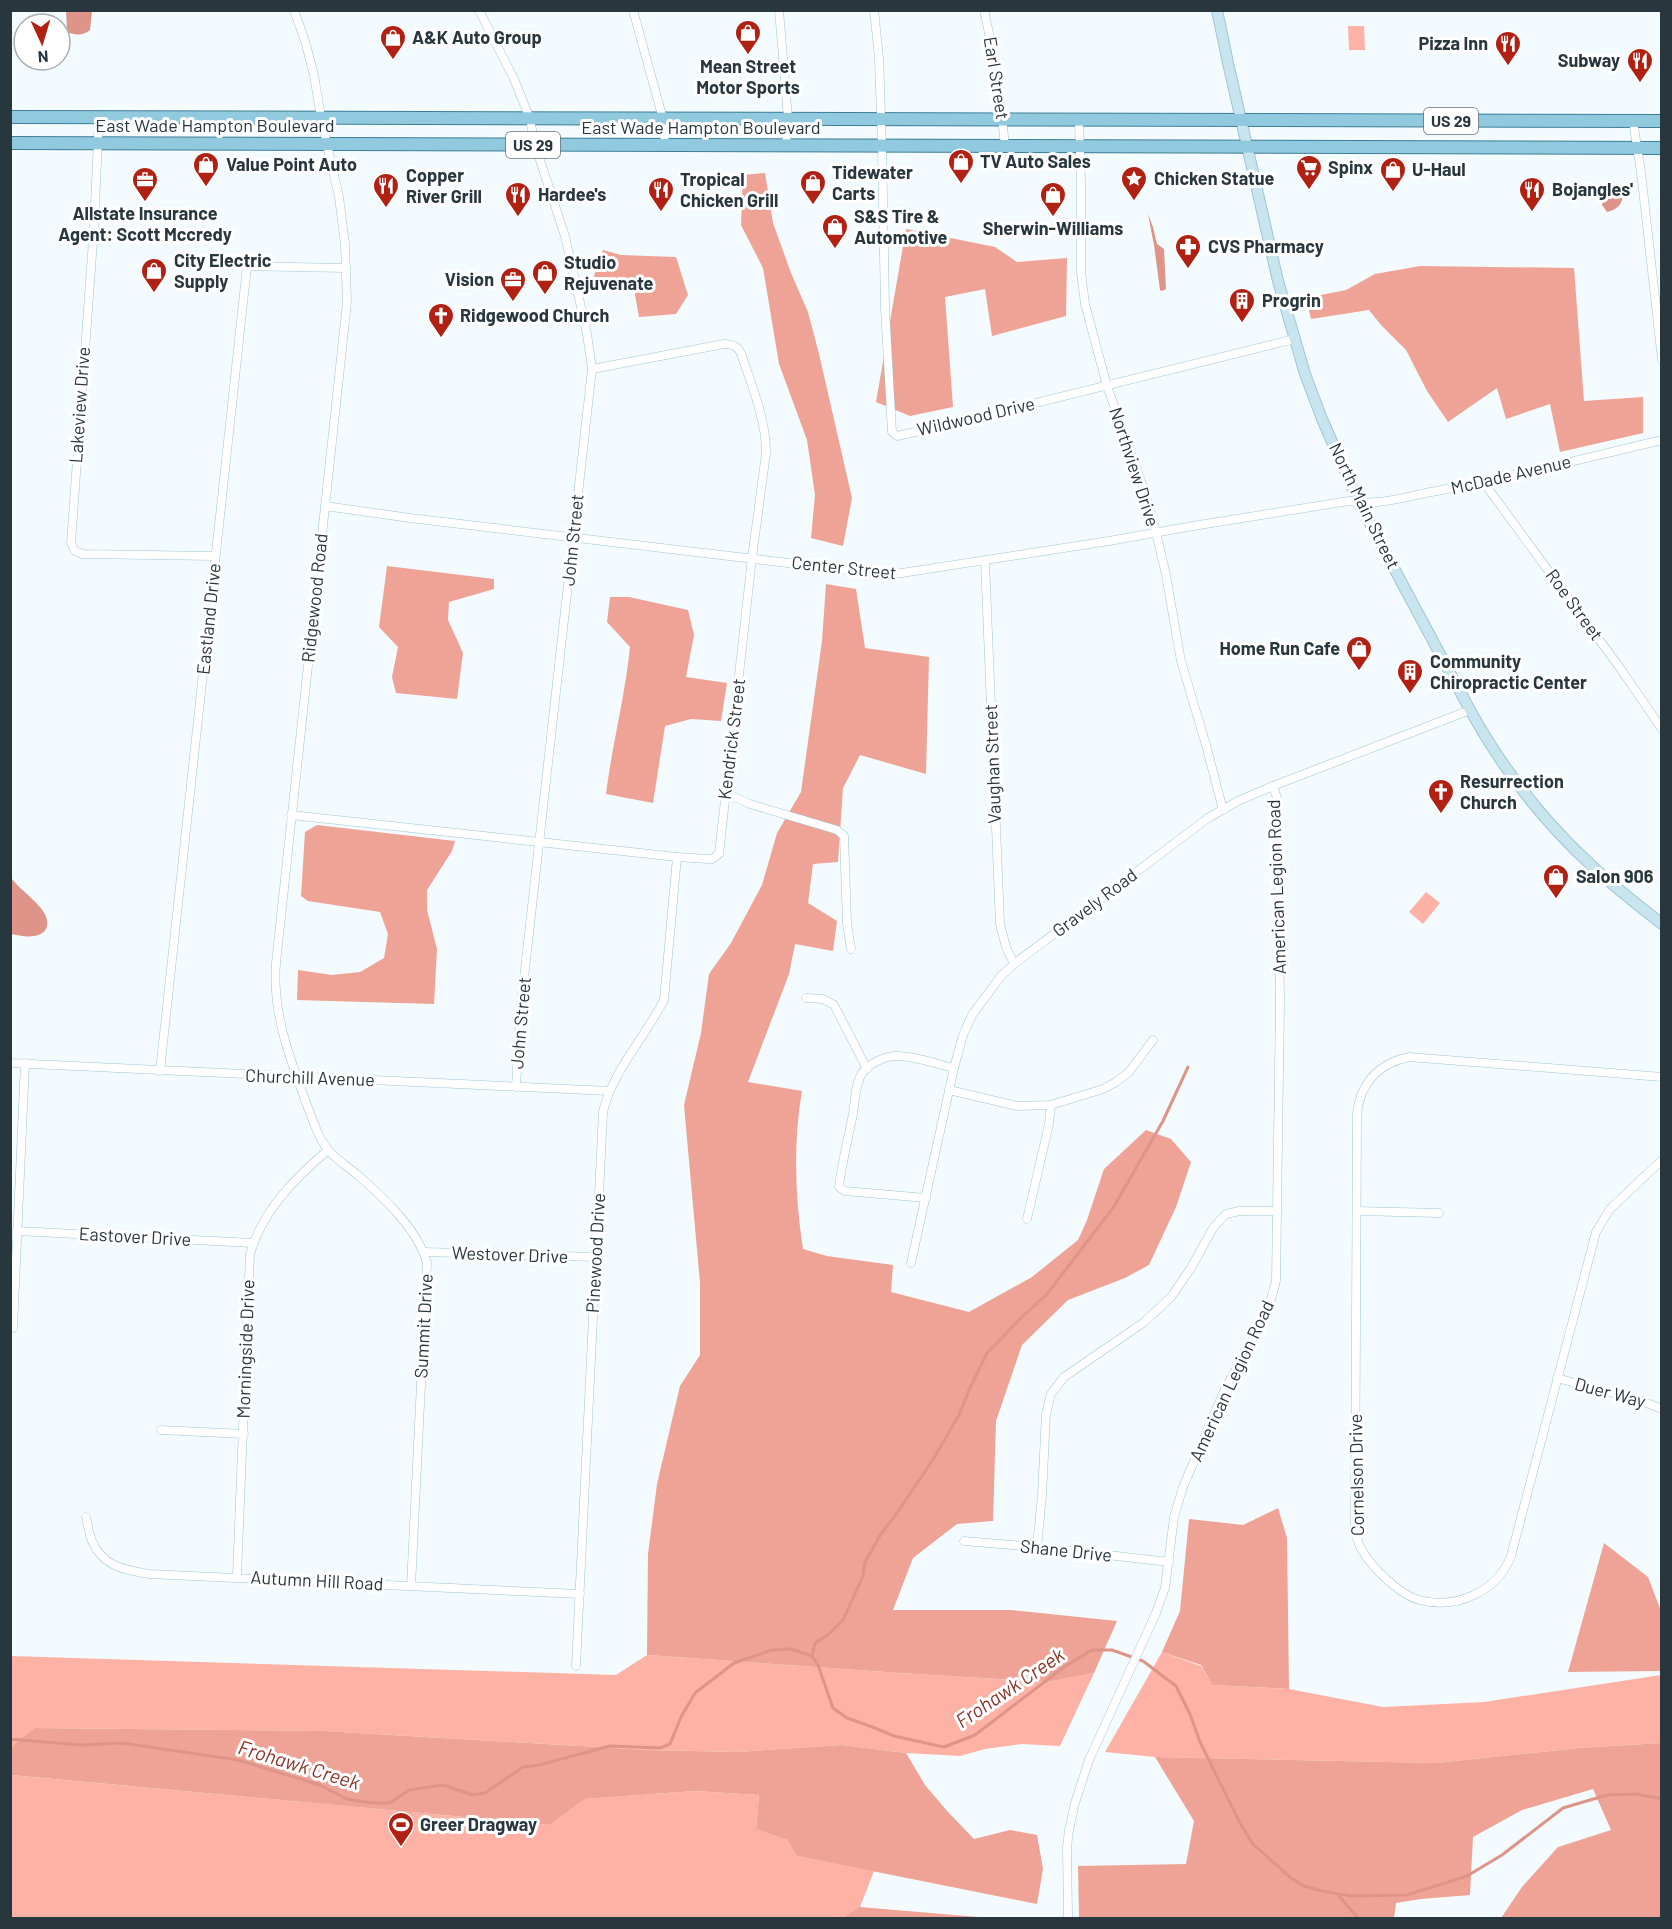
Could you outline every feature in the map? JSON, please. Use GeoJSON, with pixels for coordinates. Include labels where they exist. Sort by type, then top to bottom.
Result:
{"type":"FeatureCollection","features":[{"type":"Feature","properties":{"kind":"main road","name":"North Main Street"},"geometry":{"type":"LineString","coordinates":[[1217,10],[1278,281],[1322,419],[1359,503],[1486,740],[1511,776],[1533,804],[1590,865],[1662,924]]}},
{"type":"Feature","properties":{"kind":"main road","name":"East Wade Hampton Boulevard"},"geometry":{"type":"LineString","coordinates":[[10,117],[1240,120]]}},
{"type":"Feature","properties":{"kind":"main road","name":"US 29"},"geometry":{"type":"LineString","coordinates":[[1240,120],[1662,121]]}},
{"type":"Feature","properties":{"kind":"main road","name":"East Wade Hampton Boulevard"},"geometry":{"type":"LineString","coordinates":[[10,143],[1247,147]]}},
{"type":"Feature","properties":{"kind":"main road","name":"US 29"},"geometry":{"type":"LineString","coordinates":[[1247,147],[1662,148]]}},
{"type":"Feature","properties":{"kind":"street","name":"Ridgewood Road"},"geometry":{"type":"LineString","coordinates":[[294,10],[314,75],[340,208],[347,302],[274,977],[278,1017],[296,1076]]}},
{"type":"Feature","properties":{"kind":"street","name":"John Street"},"geometry":{"type":"LineString","coordinates":[[479,10],[514,79],[530,119],[535,145],[565,236],[592,369],[520,1014],[516,1087]]}},
{"type":"Feature","properties":{"kind":"street"},"geometry":{"type":"LineString","coordinates":[[633,10],[663,119],[665,146]]}},
{"type":"Feature","properties":{"kind":"street"},"geometry":{"type":"LineString","coordinates":[[779,10],[788,118],[786,146]]}},
{"type":"Feature","properties":{"kind":"street","name":"Wildwood Drive"},"geometry":{"type":"LineString","coordinates":[[874,10],[879,58],[885,308],[891,432],[897,436],[934,428],[1295,339]]}},
{"type":"Feature","properties":{"kind":"street","name":"Earl Street"},"geometry":{"type":"LineString","coordinates":[[984,10],[997,69],[1005,146]]}},
{"type":"Feature","properties":{"kind":"street","name":"Lakeview Drive"},"geometry":{"type":"LineString","coordinates":[[99,117],[71,543],[75,551],[82,554],[215,556]]}},
{"type":"Feature","properties":{"kind":"street","name":"Northview Drive"},"geometry":{"type":"LineString","coordinates":[[1078,120],[1082,288],[1107,386],[1142,484],[1156,532],[1166,574],[1181,661],[1223,810]]}},
{"type":"Feature","properties":{"kind":"street"},"geometry":{"type":"LineString","coordinates":[[1633,121],[1662,360]]}},
{"type":"Feature","properties":{"kind":"street","name":"Eastland Drive"},"geometry":{"type":"LineString","coordinates":[[160,1071],[248,266],[346,268]]}},
{"type":"Feature","properties":{"kind":"street","name":"Kendrick Street"},"geometry":{"type":"LineString","coordinates":[[291,815],[677,857],[712,859],[719,854],[766,453],[762,419],[742,356],[732,345],[724,344],[592,369]]}},
{"type":"Feature","properties":{"kind":"street","name":"McDade Avenue"},"geometry":{"type":"LineString","coordinates":[[1359,503],[1379,502],[1484,483],[1662,440]]}},
{"type":"Feature","properties":{"kind":"street","name":"Roe Street"},"geometry":{"type":"LineString","coordinates":[[1484,483],[1662,729]]}},
{"type":"Feature","properties":{"kind":"street","name":"Center Street"},"geometry":{"type":"LineString","coordinates":[[325,506],[889,575],[1349,501],[1359,503]]}},
{"type":"Feature","properties":{"kind":"street","name":"Vaughan Street"},"geometry":{"type":"LineString","coordinates":[[985,561],[1000,924],[1006,947],[1014,964]]}},
{"type":"Feature","properties":{"kind":"street","name":"Gravely Road"},"geometry":{"type":"LineString","coordinates":[[911,1263],[948,1090],[963,1035],[972,1015],[1001,976],[1190,831],[1223,810],[1274,786],[1470,710]]}},
{"type":"Feature","properties":{"kind":"street","name":"American Legion Road"},"geometry":{"type":"LineString","coordinates":[[1068,1918],[1067,1847],[1069,1830],[1089,1760],[1163,1594],[1174,1517],[1183,1487],[1225,1389],[1239,1361],[1262,1325],[1276,1281],[1280,1002],[1277,798],[1274,786]]}},
{"type":"Feature","properties":{"kind":"street"},"geometry":{"type":"LineString","coordinates":[[725,793],[750,804],[837,830],[844,836],[847,924],[851,949]]}},
{"type":"Feature","properties":{"kind":"street","name":"Pinewood Drive"},"geometry":{"type":"LineString","coordinates":[[576,1666],[603,1112],[609,1091],[656,1017],[663,1000],[677,857]]}},
{"type":"Feature","properties":{"kind":"street"},"geometry":{"type":"LineString","coordinates":[[806,998],[823,999],[834,1005],[867,1069]]}},
{"type":"Feature","properties":{"kind":"street"},"geometry":{"type":"LineString","coordinates":[[948,1090],[1017,1106],[1051,1105],[1103,1089],[1116,1082],[1129,1072],[1153,1040]]}},
{"type":"Feature","properties":{"kind":"street"},"geometry":{"type":"LineString","coordinates":[[926,1198],[845,1191],[839,1187],[855,1094],[862,1073],[875,1062],[895,1056],[954,1068]]}},
{"type":"Feature","properties":{"kind":"street","name":"Cornelson Drive"},"geometry":{"type":"LineString","coordinates":[[1662,1077],[1409,1057],[1381,1068],[1371,1078],[1359,1100],[1356,1211],[1355,1528],[1359,1545],[1367,1558],[1401,1591],[1420,1600],[1442,1602],[1457,1600],[1486,1588],[1504,1571],[1511,1556],[1596,1232],[1614,1204],[1662,1160]]}},
{"type":"Feature","properties":{"kind":"street","name":"Churchill Avenue"},"geometry":{"type":"LineString","coordinates":[[10,1063],[609,1091]]}},
{"type":"Feature","properties":{"kind":"street"},"geometry":{"type":"LineString","coordinates":[[13,1328],[25,1063]]}},
{"type":"Feature","properties":{"kind":"street","name":"Summit Drive"},"geometry":{"type":"LineString","coordinates":[[296,1076],[321,1139],[328,1150],[381,1197],[418,1241],[424,1252],[428,1275],[411,1586]]}},
{"type":"Feature","properties":{"kind":"street"},"geometry":{"type":"LineString","coordinates":[[1027,1219],[1049,1124],[1051,1105]]}},
{"type":"Feature","properties":{"kind":"street","name":"Morningside Drive"},"geometry":{"type":"LineString","coordinates":[[237,1576],[249,1277],[253,1243],[274,1206],[290,1186],[328,1150]]}},
{"type":"Feature","properties":{"kind":"street"},"geometry":{"type":"LineString","coordinates":[[1037,1547],[1046,1414],[1049,1400],[1056,1387],[1064,1377],[1143,1323],[1171,1297],[1191,1268],[1213,1228],[1226,1214],[1239,1211],[1276,1210]]}},
{"type":"Feature","properties":{"kind":"street"},"geometry":{"type":"LineString","coordinates":[[1356,1211],[1439,1213]]}},
{"type":"Feature","properties":{"kind":"street","name":"Eastover Drive"},"geometry":{"type":"LineString","coordinates":[[17,1231],[253,1243]]}},
{"type":"Feature","properties":{"kind":"street","name":"Westover Drive"},"geometry":{"type":"LineString","coordinates":[[424,1252],[596,1257]]}},
{"type":"Feature","properties":{"kind":"street","name":"Duer Way"},"geometry":{"type":"LineString","coordinates":[[1557,1378],[1642,1401],[1662,1409]]}},
{"type":"Feature","properties":{"kind":"street"},"geometry":{"type":"LineString","coordinates":[[161,1430],[244,1434]]}},
{"type":"Feature","properties":{"kind":"street","name":"Autumn Hill Road"},"geometry":{"type":"LineString","coordinates":[[86,1517],[92,1541],[107,1560],[121,1569],[149,1574],[237,1576],[580,1594]]}},
{"type":"Feature","properties":{"kind":"street","name":"Shane Drive"},"geometry":{"type":"LineString","coordinates":[[964,1541],[1168,1562]]}},
{"type":"Feature","properties":{"kind":"shaded area"},"geometry":{"type":"Polygon","coordinates":[[[92,11],[90,30],[80,34],[72,33],[72,12],[66,12],[92,11]]]}},
{"type":"Feature","properties":{"kind":"shaded area"},"geometry":{"type":"Polygon","coordinates":[[[1348,26],[1364,26],[1365,50],[1349,50],[1348,26]]]}},
{"type":"Feature","properties":{"kind":"shaded area"},"geometry":{"type":"Polygon","coordinates":[[[765,173],[773,223],[808,312],[852,498],[843,546],[811,538],[815,495],[807,440],[779,364],[763,268],[741,225],[743,175],[765,173]]]}},
{"type":"Feature","properties":{"kind":"shaded area"},"geometry":{"type":"Polygon","coordinates":[[[1616,183],[1622,186],[1621,203],[1612,211],[1607,212],[1602,205],[1607,186],[1616,183]]]}},
{"type":"Feature","properties":{"kind":"shaded area"},"geometry":{"type":"Polygon","coordinates":[[[1148,214],[1157,244],[1164,249],[1166,289],[1162,291],[1160,290],[1148,214]]]}},
{"type":"Feature","properties":{"kind":"shaded area"},"geometry":{"type":"Polygon","coordinates":[[[906,229],[995,247],[1017,262],[1067,258],[1066,316],[992,336],[985,289],[945,297],[953,407],[910,416],[876,402],[906,229]]]}},
{"type":"Feature","properties":{"kind":"shaded area"},"geometry":{"type":"Polygon","coordinates":[[[603,250],[621,255],[676,257],[688,295],[676,314],[639,317],[632,278],[601,283],[594,276],[603,250]]]}},
{"type":"Feature","properties":{"kind":"shaded area"},"geometry":{"type":"Polygon","coordinates":[[[1420,266],[1574,268],[1584,401],[1643,397],[1643,433],[1560,452],[1550,404],[1506,419],[1497,388],[1448,422],[1427,391],[1406,350],[1369,310],[1311,319],[1306,298],[1346,290],[1375,274],[1420,266]]]}},
{"type":"Feature","properties":{"kind":"shaded area"},"geometry":{"type":"Polygon","coordinates":[[[387,566],[494,579],[494,589],[449,602],[448,620],[463,653],[457,699],[396,693],[392,677],[398,647],[379,627],[387,566]]]}},
{"type":"Feature","properties":{"kind":"shaded area"},"geometry":{"type":"Polygon","coordinates":[[[826,584],[856,589],[865,648],[929,657],[926,774],[860,755],[843,788],[838,862],[813,864],[808,903],[837,921],[833,951],[795,944],[789,974],[748,1082],[802,1091],[797,1130],[796,1170],[803,1249],[827,1256],[893,1265],[891,1292],[969,1312],[1032,1277],[1078,1240],[1104,1169],[1146,1130],[1171,1139],[1191,1162],[1176,1207],[1149,1265],[1125,1278],[1068,1300],[1022,1345],[996,1421],[993,1521],[957,1524],[913,1558],[893,1610],[1011,1610],[1117,1621],[1094,1673],[1048,1682],[647,1655],[648,1554],[657,1484],[680,1386],[700,1355],[700,1283],[684,1105],[701,1033],[709,974],[731,943],[762,885],[777,833],[801,792],[822,641],[826,584]]]}},
{"type":"Feature","properties":{"kind":"shaded area"},"geometry":{"type":"Polygon","coordinates":[[[610,597],[629,597],[688,610],[694,635],[686,677],[727,683],[721,721],[691,719],[665,726],[653,803],[606,794],[630,647],[607,622],[610,597]]]}},
{"type":"Feature","properties":{"kind":"shaded area"},"geometry":{"type":"Polygon","coordinates":[[[317,825],[455,841],[452,851],[427,890],[427,910],[437,949],[434,1004],[297,1000],[298,970],[332,975],[360,972],[384,958],[388,934],[380,912],[308,901],[301,896],[305,832],[317,825]]]}},
{"type":"Feature","properties":{"kind":"shaded area"},"geometry":{"type":"Polygon","coordinates":[[[10,876],[45,915],[46,929],[39,935],[11,934],[10,876]]]}},
{"type":"Feature","properties":{"kind":"shaded area"},"geometry":{"type":"Polygon","coordinates":[[[1426,892],[1440,903],[1423,924],[1409,912],[1426,892]]]}},
{"type":"Feature","properties":{"kind":"shaded area"},"geometry":{"type":"Polygon","coordinates":[[[1278,1508],[1287,1538],[1289,1689],[1212,1685],[1201,1665],[1162,1652],[1180,1611],[1189,1519],[1243,1525],[1278,1508]]]}},
{"type":"Feature","properties":{"kind":"shaded area"},"geometry":{"type":"Polygon","coordinates":[[[1604,1543],[1648,1577],[1661,1611],[1661,1671],[1568,1672],[1604,1543]]]}},
{"type":"Feature","properties":{"kind":"shaded area"},"geometry":{"type":"Polygon","coordinates":[[[1162,1652],[1201,1666],[1212,1685],[1289,1689],[1383,1707],[1484,1702],[1661,1675],[1661,1743],[1579,1748],[1436,1763],[1155,1757],[1105,1752],[1162,1652]]]}},
{"type":"Feature","properties":{"kind":"shaded area"},"geometry":{"type":"Polygon","coordinates":[[[647,1655],[1048,1682],[1094,1673],[1060,1746],[1022,1744],[985,1749],[960,1756],[906,1753],[841,1745],[736,1752],[647,1750],[324,1731],[34,1728],[11,1747],[11,1656],[616,1675],[647,1655]]]}},
{"type":"Feature","properties":{"kind":"shaded area"},"geometry":{"type":"Polygon","coordinates":[[[34,1728],[324,1731],[647,1750],[736,1752],[841,1745],[906,1753],[925,1785],[974,1839],[1010,1830],[1037,1835],[1043,1869],[1037,1904],[797,1856],[787,1840],[756,1829],[759,1795],[694,1791],[585,1799],[550,1825],[11,1775],[11,1747],[34,1728]]]}},
{"type":"Feature","properties":{"kind":"shaded area"},"geometry":{"type":"Polygon","coordinates":[[[1661,1743],[1661,1918],[1501,1918],[1522,1887],[1558,1847],[1611,1830],[1593,1789],[1522,1810],[1473,1837],[1470,1895],[1396,1903],[1394,1918],[1079,1918],[1078,1866],[1186,1864],[1194,1821],[1155,1757],[1436,1763],[1579,1748],[1661,1743]]]}},
{"type":"Feature","properties":{"kind":"shaded area","name":"Greer Dragway"},"geometry":{"type":"Polygon","coordinates":[[[10,1775],[550,1825],[585,1799],[694,1791],[759,1795],[756,1829],[787,1840],[797,1856],[874,1871],[860,1907],[842,1918],[11,1918],[10,1775]]]}},
{"type":"Feature","properties":{"kind":"shaded area"},"geometry":{"type":"Polygon","coordinates":[[[860,1907],[978,1917],[986,1918],[842,1918],[860,1907]]]}},
{"type":"Feature","properties":{"kind":"waterway"},"geometry":{"type":"LineString","coordinates":[[812,1656],[815,1643],[828,1635],[843,1620],[863,1576],[865,1562],[881,1534],[934,1458],[959,1415],[987,1353],[1047,1294],[1113,1208],[1163,1121],[1188,1067]]}},
{"type":"Feature","properties":{"kind":"waterway","name":"Frohawk Creek"},"geometry":{"type":"LineString","coordinates":[[10,1739],[81,1745],[122,1743],[238,1760],[320,1785],[347,1799],[390,1803],[409,1790],[444,1785],[473,1795],[485,1793],[523,1767],[539,1765],[610,1746],[660,1748],[670,1744],[681,1717],[695,1693],[734,1663],[772,1650],[791,1649],[812,1656],[818,1665],[833,1708],[847,1718],[894,1736],[944,1747],[975,1735],[1064,1667],[1092,1650],[1112,1650],[1143,1661],[1176,1686],[1190,1714],[1200,1742],[1252,1843],[1291,1878],[1304,1886],[1322,1891],[1351,1896],[1407,1895],[1467,1876],[1502,1855],[1563,1808],[1607,1795],[1636,1794],[1662,1799]]}},
{"type":"Feature","properties":{"kind":"waterway"},"geometry":{"type":"LineString","coordinates":[[1339,1896],[1358,1918]]}},
{"type":"Feature","properties":{"kind":"place","name":"Mean Street Motor Sports"},"geometry":{"type":"Point","coordinates":[748,56]}},
{"type":"Feature","properties":{"kind":"place","name":"A&K Auto Group"},"geometry":{"type":"Point","coordinates":[393,61]}},
{"type":"Feature","properties":{"kind":"place","name":"Pizza Inn"},"geometry":{"type":"Point","coordinates":[1508,67]}},
{"type":"Feature","properties":{"kind":"place","name":"Subway"},"geometry":{"type":"Point","coordinates":[1640,84]}},
{"type":"Feature","properties":{"kind":"place","name":"TV Auto Sales"},"geometry":{"type":"Point","coordinates":[961,185]}},
{"type":"Feature","properties":{"kind":"place","name":"Value Point Auto"},"geometry":{"type":"Point","coordinates":[206,188]}},
{"type":"Feature","properties":{"kind":"place","name":"Spinx"},"geometry":{"type":"Point","coordinates":[1309,191]}},
{"type":"Feature","properties":{"kind":"place","name":"U-Haul"},"geometry":{"type":"Point","coordinates":[1393,193]}},
{"type":"Feature","properties":{"kind":"place","name":"Chicken Statue"},"geometry":{"type":"Point","coordinates":[1134,202]}},
{"type":"Feature","properties":{"kind":"place","name":"Allstate Insurance Agent: Scott Mccredy"},"geometry":{"type":"Point","coordinates":[145,203]}},
{"type":"Feature","properties":{"kind":"place","name":"Tidewater Carts"},"geometry":{"type":"Point","coordinates":[813,206]}},
{"type":"Feature","properties":{"kind":"place","name":"Copper River Grill"},"geometry":{"type":"Point","coordinates":[386,209]}},
{"type":"Feature","properties":{"kind":"place","name":"Tropical Chicken Grill"},"geometry":{"type":"Point","coordinates":[661,213]}},
{"type":"Feature","properties":{"kind":"place","name":"Bojangles'"},"geometry":{"type":"Point","coordinates":[1532,213]}},
{"type":"Feature","properties":{"kind":"place","name":"Hardee's"},"geometry":{"type":"Point","coordinates":[518,218]}},
{"type":"Feature","properties":{"kind":"place","name":"Sherwin-Williams"},"geometry":{"type":"Point","coordinates":[1053,218]}},
{"type":"Feature","properties":{"kind":"place","name":"S&S Tire & Automotive"},"geometry":{"type":"Point","coordinates":[835,250]}},
{"type":"Feature","properties":{"kind":"place","name":"CVS Pharmacy"},"geometry":{"type":"Point","coordinates":[1188,270]}},
{"type":"Feature","properties":{"kind":"place","name":"City Electric Supply"},"geometry":{"type":"Point","coordinates":[154,294]}},
{"type":"Feature","properties":{"kind":"place","name":"Studio Rejuvenate"},"geometry":{"type":"Point","coordinates":[545,296]}},
{"type":"Feature","properties":{"kind":"place","name":"Vision"},"geometry":{"type":"Point","coordinates":[513,303]}},
{"type":"Feature","properties":{"kind":"place","name":"Progrin"},"geometry":{"type":"Point","coordinates":[1242,324]}},
{"type":"Feature","properties":{"kind":"place","name":"Ridgewood Church"},"geometry":{"type":"Point","coordinates":[441,339]}},
{"type":"Feature","properties":{"kind":"place","name":"Home Run Cafe"},"geometry":{"type":"Point","coordinates":[1359,672]}},
{"type":"Feature","properties":{"kind":"place","name":"Community Chiropractic Center"},"geometry":{"type":"Point","coordinates":[1410,695]}},
{"type":"Feature","properties":{"kind":"place","name":"Resurrection Church"},"geometry":{"type":"Point","coordinates":[1441,815]}},
{"type":"Feature","properties":{"kind":"place","name":"Salon 906"},"geometry":{"type":"Point","coordinates":[1556,900]}},
{"type":"Feature","properties":{"kind":"place","name":"Greer Dragway"},"geometry":{"type":"Point","coordinates":[401,1848]}}]}
